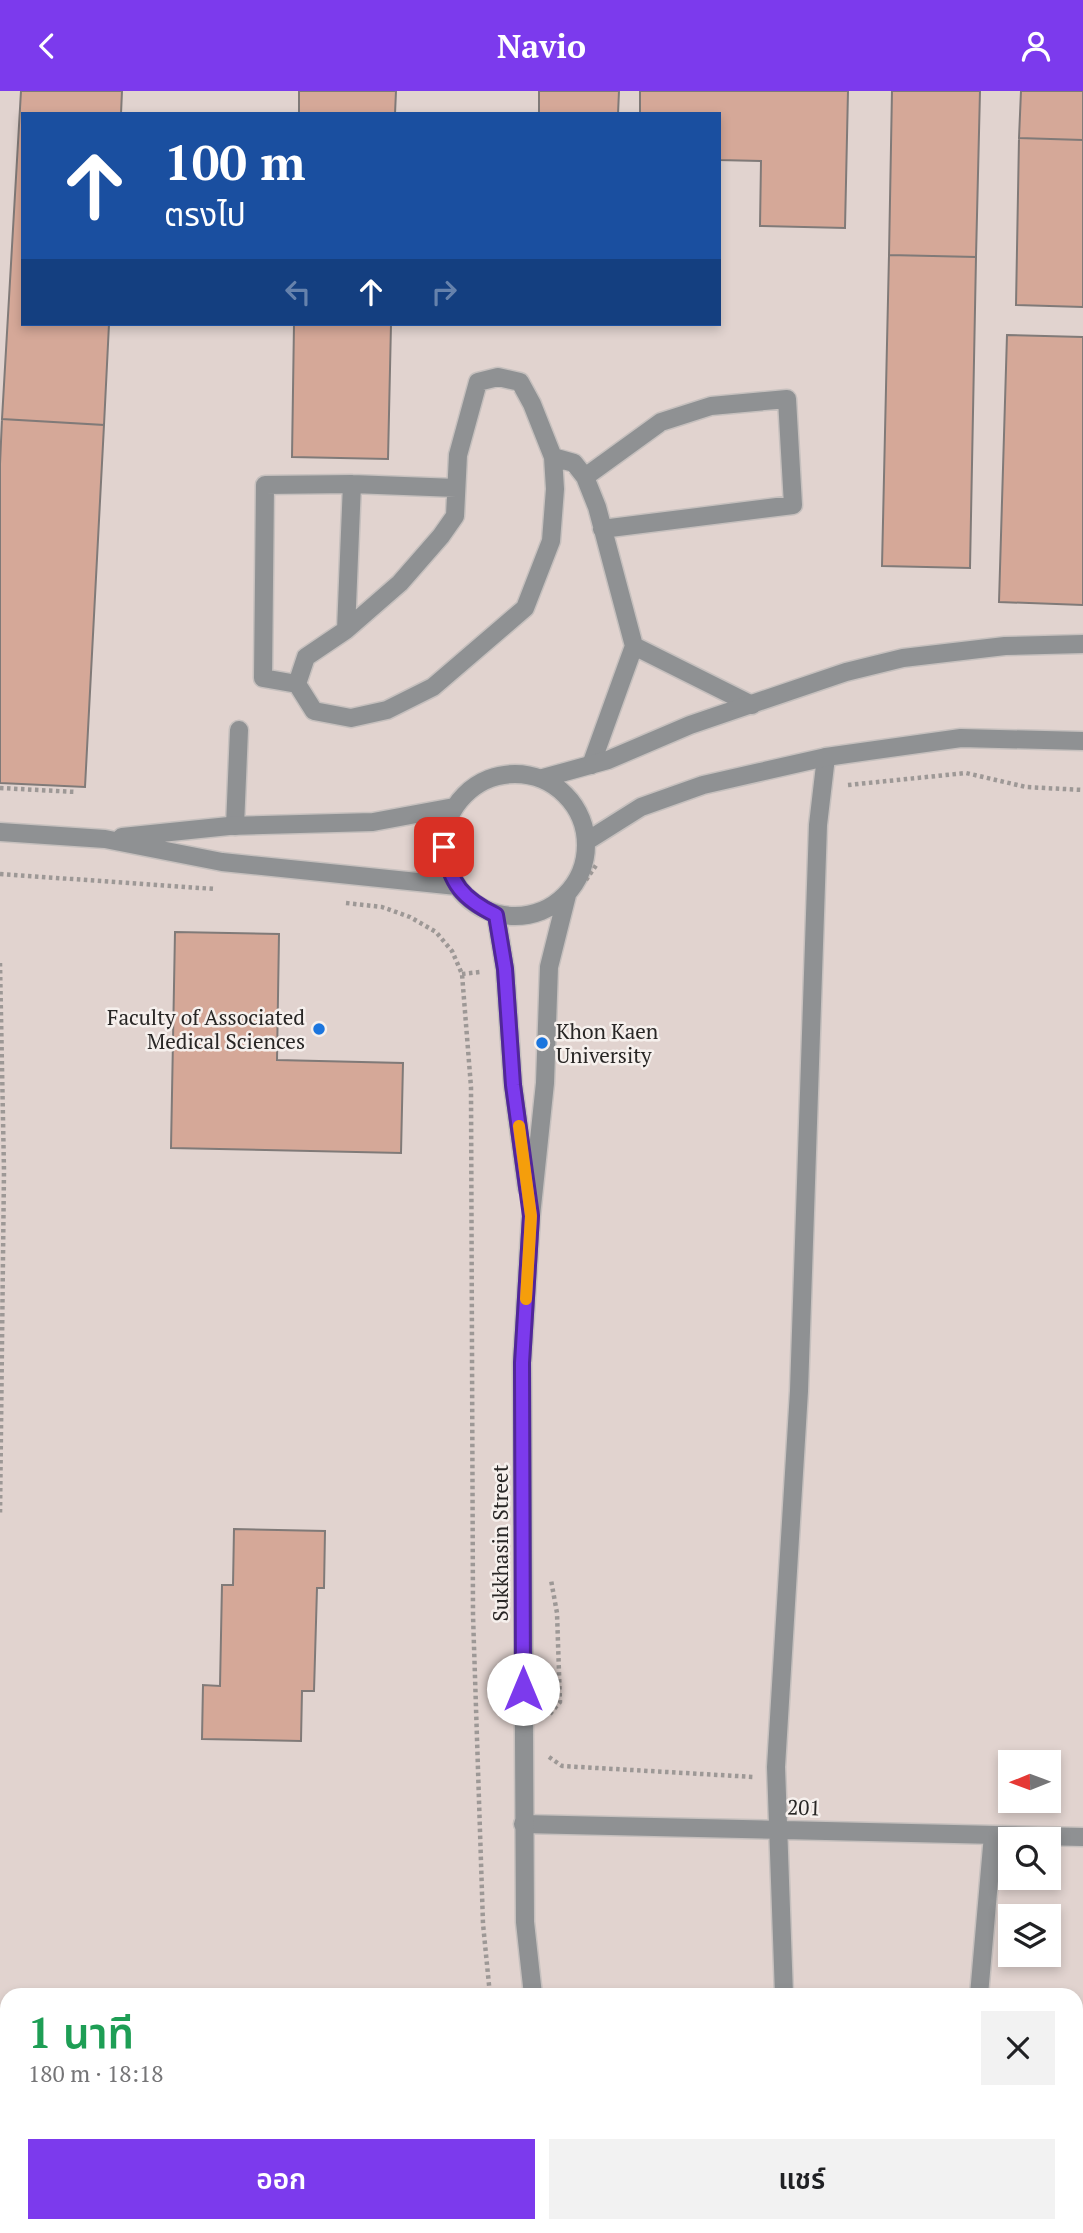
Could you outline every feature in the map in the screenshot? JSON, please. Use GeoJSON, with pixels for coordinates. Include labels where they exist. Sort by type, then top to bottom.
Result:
{"type":"FeatureCollection","features":[{"type":"Feature","properties":{"kind":"street"},"geometry":{"type":"LineString","coordinates":[[297,684],[306,657],[346,631],[400,583],[442,536],[455,516],[458,455],[478,382],[498,377],[520,381],[553,457],[555,489],[551,541],[525,608],[433,687],[387,710],[351,718],[314,711],[297,684],[263,678],[265,485],[352,484],[456,488]]}},
{"type":"Feature","properties":{"kind":"street"},"geometry":{"type":"LineString","coordinates":[[585,477],[661,422],[711,406],[787,399],[793,505],[602,529]]}},
{"type":"Feature","properties":{"kind":"street"},"geometry":{"type":"LineString","coordinates":[[553,457],[573,463],[585,477],[597,507],[634,646],[591,765]]}},
{"type":"Feature","properties":{"kind":"street"},"geometry":{"type":"LineString","coordinates":[[346,631],[352,484]]}},
{"type":"Feature","properties":{"kind":"street"},"geometry":{"type":"LineString","coordinates":[[543,778],[608,760],[690,725],[846,673],[903,658],[1005,646],[1083,644]]}},
{"type":"Feature","properties":{"kind":"street"},"geometry":{"type":"LineString","coordinates":[[634,646],[752,705]]}},
{"type":"Feature","properties":{"kind":"street"},"geometry":{"type":"LineString","coordinates":[[235,826],[239,730]]}},
{"type":"Feature","properties":{"kind":"street"},"geometry":{"type":"LineString","coordinates":[[587,841],[641,807],[703,785],[826,757],[961,738],[1083,741]]}},
{"type":"Feature","properties":{"kind":"street"},"geometry":{"type":"LineString","coordinates":[[783,1988],[776,1779],[799,1391],[818,825],[826,757]]}},
{"type":"Feature","properties":{"kind":"street"},"geometry":{"type":"LineString","coordinates":[[524,773],[543,778],[560,788],[583,820],[587,841],[579,879],[567,895],[552,907],[515,917],[496,915],[474,904],[457,886],[447,868],[444,847],[446,827],[454,807],[467,792],[484,780],[503,774],[524,773]]}},
{"type":"Feature","properties":{"kind":"street"},"geometry":{"type":"LineString","coordinates":[[105,839],[235,826],[373,822],[454,807]]}},
{"type":"Feature","properties":{"kind":"street"},"geometry":{"type":"LineString","coordinates":[[0,832],[105,839],[222,862],[457,886]]}},
{"type":"Feature","properties":{"kind":"street"},"geometry":{"type":"LineString","coordinates":[[531,1216],[545,1083],[549,967],[567,895]]}},
{"type":"Feature","properties":{"kind":"street"},"geometry":{"type":"LineString","coordinates":[[496,915],[505,969],[513,1085],[531,1216]]}},
{"type":"Feature","properties":{"kind":"street","name":"Sukkhasin Street"},"geometry":{"type":"LineString","coordinates":[[531,1216],[522,1363],[523,1824],[525,1921],[532,1988]]}},
{"type":"Feature","properties":{"kind":"street","name":"201"},"geometry":{"type":"LineString","coordinates":[[523,1824],[1083,1837]]}},
{"type":"Feature","properties":{"kind":"street"},"geometry":{"type":"LineString","coordinates":[[980,1988],[993,1835]]}},
{"type":"Feature","properties":{"kind":"path"},"geometry":{"type":"LineString","coordinates":[[823,788],[966,773],[1026,787],[1083,790]]}},
{"type":"Feature","properties":{"kind":"path"},"geometry":{"type":"LineString","coordinates":[[0,788],[76,792]]}},
{"type":"Feature","properties":{"kind":"path"},"geometry":{"type":"LineString","coordinates":[[584,883],[598,863]]}},
{"type":"Feature","properties":{"kind":"path"},"geometry":{"type":"LineString","coordinates":[[0,874],[225,889]]}},
{"type":"Feature","properties":{"kind":"path"},"geometry":{"type":"LineString","coordinates":[[343,903],[382,907],[410,916],[436,932],[452,951],[462,974],[471,1087],[474,1642],[483,1924],[489,1988]]}},
{"type":"Feature","properties":{"kind":"path"},"geometry":{"type":"LineString","coordinates":[[0,963],[4,1171],[0,1516]]}},
{"type":"Feature","properties":{"kind":"path"},"geometry":{"type":"LineString","coordinates":[[548,1717],[560,1702],[557,1613],[550,1573]]}},
{"type":"Feature","properties":{"kind":"path"},"geometry":{"type":"LineString","coordinates":[[548,1750],[549,1757],[562,1766],[776,1779]]}},
{"type":"Feature","properties":{"kind":"shaded area","name":"Khon Kaen University"},"geometry":{"type":"Polygon","coordinates":[[[0,91],[1083,91],[1083,1988],[0,1988],[0,91]]]}},
{"type":"Feature","properties":{"kind":"building"},"geometry":{"type":"Polygon","coordinates":[[[21,91],[122,91],[121,112],[21,112],[21,326],[109,326],[104,425],[2,419],[21,91]]]}},
{"type":"Feature","properties":{"kind":"building"},"geometry":{"type":"Polygon","coordinates":[[[299,91],[396,91],[395,112],[299,112],[299,91]]]}},
{"type":"Feature","properties":{"kind":"building"},"geometry":{"type":"Polygon","coordinates":[[[539,91],[619,91],[618,112],[539,112],[539,91]]]}},
{"type":"Feature","properties":{"kind":"building"},"geometry":{"type":"Polygon","coordinates":[[[640,91],[848,91],[845,228],[760,226],[761,161],[721,160],[721,112],[640,112],[640,91]]]}},
{"type":"Feature","properties":{"kind":"building"},"geometry":{"type":"Polygon","coordinates":[[[892,91],[980,91],[976,257],[889,255],[892,91]]]}},
{"type":"Feature","properties":{"kind":"building"},"geometry":{"type":"Polygon","coordinates":[[[1021,91],[1083,91],[1083,140],[1019,138],[1021,91]]]}},
{"type":"Feature","properties":{"kind":"building"},"geometry":{"type":"Polygon","coordinates":[[[1019,138],[1083,140],[1083,307],[1016,305],[1019,138]]]}},
{"type":"Feature","properties":{"kind":"building"},"geometry":{"type":"Polygon","coordinates":[[[889,255],[976,257],[970,568],[882,566],[889,255]]]}},
{"type":"Feature","properties":{"kind":"building"},"geometry":{"type":"Polygon","coordinates":[[[294,326],[391,326],[388,459],[292,457],[294,326]]]}},
{"type":"Feature","properties":{"kind":"building"},"geometry":{"type":"Polygon","coordinates":[[[1007,335],[1083,337],[1083,605],[999,602],[1007,335]]]}},
{"type":"Feature","properties":{"kind":"building"},"geometry":{"type":"Polygon","coordinates":[[[2,419],[104,425],[85,787],[0,783],[2,419]]]}},
{"type":"Feature","properties":{"kind":"building","name":"Faculty of Associated Medical Sciences"},"geometry":{"type":"Polygon","coordinates":[[[175,932],[279,934],[277,1060],[403,1063],[401,1153],[171,1148],[175,932]]]}},
{"type":"Feature","properties":{"kind":"building"},"geometry":{"type":"Polygon","coordinates":[[[234,1529],[325,1531],[324,1588],[317,1588],[314,1691],[302,1691],[301,1741],[202,1739],[203,1685],[220,1686],[222,1585],[233,1585],[234,1529]]]}},
{"type":"Feature","properties":{"kind":"slow traffic"},"geometry":{"type":"LineString","coordinates":[[519,1126],[531,1216],[526,1299]]}},
{"type":"Feature","properties":{"kind":"place","name":"Faculty of Associated Medical Sciences"},"geometry":{"type":"Point","coordinates":[319,1029]}},
{"type":"Feature","properties":{"kind":"place","name":"Khon Kaen University"},"geometry":{"type":"Point","coordinates":[542,1043]}},
{"type":"Feature","properties":{"kind":"route"},"geometry":{"type":"LineString","coordinates":[[444,847],[447,868],[457,886],[474,904],[496,915],[505,969],[513,1085],[531,1216],[522,1363],[523,1689]]}}]}
